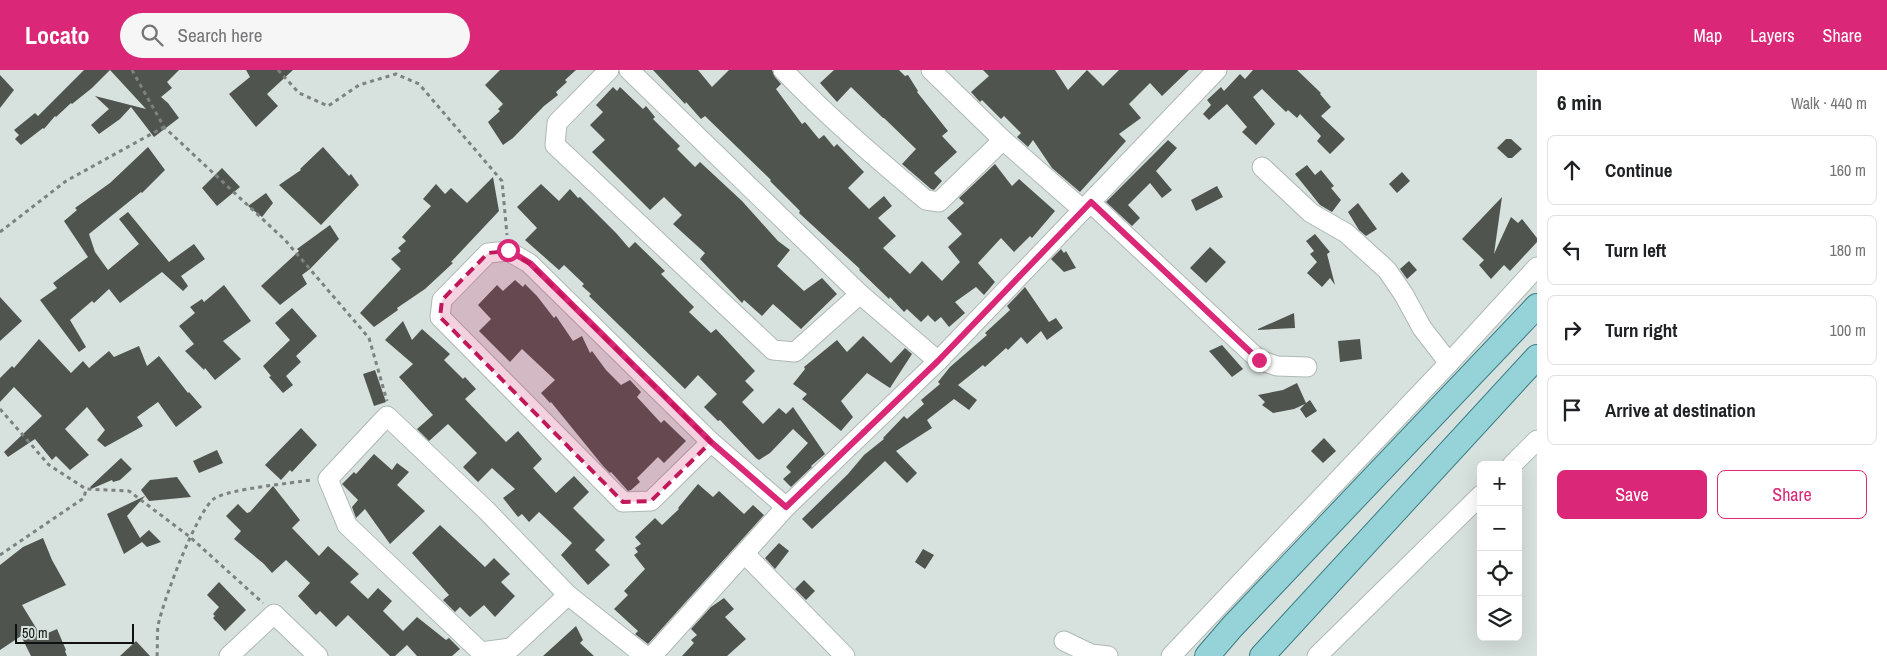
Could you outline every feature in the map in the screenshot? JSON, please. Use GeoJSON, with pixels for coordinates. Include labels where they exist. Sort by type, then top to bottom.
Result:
{"type":"FeatureCollection","features":[{"type":"Feature","properties":{"kind":"main road"},"geometry":{"type":"LineString","coordinates":[[1207,656],[1232,627],[1537,306]]}},
{"type":"Feature","properties":{"kind":"main road"},"geometry":{"type":"LineString","coordinates":[[1262,656],[1537,356]]}},
{"type":"Feature","properties":{"kind":"street"},"geometry":{"type":"LineString","coordinates":[[609,70],[557,123],[555,145],[773,350],[795,352],[860,294]]}},
{"type":"Feature","properties":{"kind":"street"},"geometry":{"type":"LineString","coordinates":[[629,70],[860,294],[938,361]]}},
{"type":"Feature","properties":{"kind":"street"},"geometry":{"type":"LineString","coordinates":[[783,70],[818,107],[865,149],[926,200],[932,202],[938,202],[1003,140]]}},
{"type":"Feature","properties":{"kind":"street"},"geometry":{"type":"LineString","coordinates":[[931,70],[1003,140],[1087,206],[1259,360],[1276,366],[1307,367]]}},
{"type":"Feature","properties":{"kind":"street"},"geometry":{"type":"LineString","coordinates":[[652,656],[786,507],[938,361],[1217,70]]}},
{"type":"Feature","properties":{"kind":"street"},"geometry":{"type":"LineString","coordinates":[[1262,167],[1311,213],[1346,233],[1387,270],[1404,295],[1422,328],[1449,364]]}},
{"type":"Feature","properties":{"kind":"street"},"geometry":{"type":"LineString","coordinates":[[711,442],[651,501],[623,502],[440,317],[442,300],[488,252],[508,250],[530,263],[711,442],[786,507]]}},
{"type":"Feature","properties":{"kind":"street"},"geometry":{"type":"LineString","coordinates":[[1171,656],[1449,364],[1537,267]]}},
{"type":"Feature","properties":{"kind":"street"},"geometry":{"type":"LineString","coordinates":[[568,595],[511,648],[481,652],[347,525],[328,479],[387,416],[487,511],[568,595],[646,656]]}},
{"type":"Feature","properties":{"kind":"street"},"geometry":{"type":"LineString","coordinates":[[1516,461],[1537,440]]}},
{"type":"Feature","properties":{"kind":"street"},"geometry":{"type":"LineString","coordinates":[[1317,656],[1477,500]]}},
{"type":"Feature","properties":{"kind":"street"},"geometry":{"type":"LineString","coordinates":[[744,554],[846,656]]}},
{"type":"Feature","properties":{"kind":"street"},"geometry":{"type":"LineString","coordinates":[[229,656],[274,614],[318,656]]}},
{"type":"Feature","properties":{"kind":"street"},"geometry":{"type":"LineString","coordinates":[[1064,641],[1091,654],[1108,656]]}},
{"type":"Feature","properties":{"kind":"path"},"geometry":{"type":"LineString","coordinates":[[132,70],[164,127],[285,240],[369,338],[388,404],[387,416]]}},
{"type":"Feature","properties":{"kind":"path"},"geometry":{"type":"LineString","coordinates":[[278,70],[299,93],[328,106],[359,85],[396,74],[419,84],[502,181],[508,250]]}},
{"type":"Feature","properties":{"kind":"path"},"geometry":{"type":"LineString","coordinates":[[0,232],[66,180],[164,127]]}},
{"type":"Feature","properties":{"kind":"path"},"geometry":{"type":"LineString","coordinates":[[0,408],[49,464],[86,489],[129,492],[190,537],[274,614]]}},
{"type":"Feature","properties":{"kind":"path"},"geometry":{"type":"LineString","coordinates":[[157,656],[159,620],[190,537],[200,517],[214,498],[263,487],[328,479]]}},
{"type":"Feature","properties":{"kind":"path"},"geometry":{"type":"LineString","coordinates":[[0,554],[84,498],[86,489]]}},
{"type":"Feature","properties":{"kind":"highlighted area"},"geometry":{"type":"Polygon","coordinates":[[[508,251],[529,263],[711,442],[651,501],[623,502],[440,317],[442,300],[488,253],[508,251]]]}},
{"type":"Feature","properties":{"kind":"building"},"geometry":{"type":"Polygon","coordinates":[[[84,70],[110,70],[92,88],[55,116],[44,129],[21,145],[15,139],[19,135],[14,130],[35,113],[38,116],[84,70]]]}},
{"type":"Feature","properties":{"kind":"building"},"geometry":{"type":"Polygon","coordinates":[[[110,70],[179,70],[167,82],[172,88],[161,97],[179,118],[154,137],[131,107],[120,119],[99,134],[91,125],[109,109],[95,96],[146,109],[110,70]]]}},
{"type":"Feature","properties":{"kind":"building"},"geometry":{"type":"Polygon","coordinates":[[[246,70],[293,70],[267,94],[278,106],[256,127],[229,94],[250,77],[246,70]]]}},
{"type":"Feature","properties":{"kind":"building"},"geometry":{"type":"Polygon","coordinates":[[[500,70],[576,70],[556,92],[558,95],[544,106],[513,138],[503,145],[488,122],[500,111],[498,109],[503,104],[485,85],[500,70]]]}},
{"type":"Feature","properties":{"kind":"building"},"geometry":{"type":"Polygon","coordinates":[[[653,70],[698,70],[712,87],[729,70],[772,70],[781,84],[776,89],[802,124],[805,122],[819,139],[824,135],[834,147],[837,144],[864,172],[848,188],[869,209],[884,196],[892,206],[878,218],[896,236],[883,248],[910,274],[922,261],[942,281],[960,262],[948,247],[962,234],[947,218],[964,203],[959,198],[995,164],[1012,186],[1019,179],[1055,211],[1032,238],[1030,236],[1014,252],[1001,238],[978,263],[995,282],[984,295],[976,287],[955,302],[965,313],[949,327],[941,317],[935,322],[928,315],[921,322],[907,309],[904,312],[890,297],[889,299],[860,269],[799,213],[800,211],[771,180],[705,116],[701,119],[653,70]]]}},
{"type":"Feature","properties":{"kind":"building"},"geometry":{"type":"Polygon","coordinates":[[[834,70],[899,70],[905,76],[908,75],[917,92],[948,131],[942,136],[957,152],[934,173],[942,181],[934,190],[902,164],[916,149],[851,87],[837,102],[820,83],[834,70]]]}},
{"type":"Feature","properties":{"kind":"building"},"geometry":{"type":"Polygon","coordinates":[[[983,70],[1055,70],[1068,90],[1087,70],[1103,86],[1119,70],[1189,70],[1162,96],[1150,83],[1129,104],[1141,118],[1119,134],[1126,141],[1080,192],[1052,168],[1033,140],[1028,147],[1017,137],[1021,133],[1004,116],[1001,119],[971,92],[989,76],[983,70]]]}},
{"type":"Feature","properties":{"kind":"building"},"geometry":{"type":"Polygon","coordinates":[[[1253,70],[1297,70],[1321,93],[1331,107],[1321,116],[1345,139],[1330,154],[1317,141],[1321,136],[1300,114],[1297,118],[1288,110],[1286,112],[1262,89],[1253,97],[1275,124],[1256,145],[1242,132],[1247,127],[1227,104],[1209,120],[1203,114],[1211,105],[1207,100],[1221,87],[1224,91],[1240,74],[1245,79],[1253,70]]]}},
{"type":"Feature","properties":{"kind":"building"},"geometry":{"type":"Polygon","coordinates":[[[0,75],[14,90],[0,108],[0,75]]]}},
{"type":"Feature","properties":{"kind":"building"},"geometry":{"type":"Polygon","coordinates":[[[613,87],[617,91],[620,87],[643,109],[646,106],[655,117],[653,119],[680,146],[677,149],[695,167],[700,162],[742,201],[778,241],[790,250],[777,266],[804,291],[822,278],[837,294],[801,329],[773,304],[762,316],[744,300],[742,303],[700,259],[705,253],[673,224],[682,215],[664,197],[650,210],[592,152],[605,140],[590,125],[603,112],[596,105],[613,87]]]}},
{"type":"Feature","properties":{"kind":"building"},"geometry":{"type":"Polygon","coordinates":[[[1506,139],[1511,139],[1522,149],[1512,158],[1508,158],[1497,148],[1506,139]]]}},
{"type":"Feature","properties":{"kind":"building"},"geometry":{"type":"Polygon","coordinates":[[[1168,140],[1177,148],[1156,171],[1172,190],[1162,198],[1150,183],[1128,205],[1140,218],[1132,226],[1106,202],[1168,140]]]}},
{"type":"Feature","properties":{"kind":"building"},"geometry":{"type":"Polygon","coordinates":[[[148,147],[165,170],[142,193],[89,234],[95,252],[108,270],[139,244],[119,219],[128,212],[169,262],[194,244],[205,259],[181,276],[188,286],[183,291],[162,272],[120,303],[109,289],[94,303],[92,301],[70,320],[86,347],[79,352],[40,300],[57,288],[53,283],[88,257],[64,221],[77,210],[75,208],[110,183],[148,147]]]}},
{"type":"Feature","properties":{"kind":"building"},"geometry":{"type":"Polygon","coordinates":[[[323,147],[349,176],[351,174],[359,185],[321,225],[279,185],[301,170],[323,147]]]}},
{"type":"Feature","properties":{"kind":"building"},"geometry":{"type":"Polygon","coordinates":[[[1307,165],[1315,175],[1321,170],[1334,186],[1331,188],[1341,200],[1332,212],[1320,205],[1295,174],[1307,165]]]}},
{"type":"Feature","properties":{"kind":"building"},"geometry":{"type":"Polygon","coordinates":[[[222,168],[240,187],[217,206],[202,188],[222,168]]]}},
{"type":"Feature","properties":{"kind":"building"},"geometry":{"type":"Polygon","coordinates":[[[1402,172],[1410,181],[1397,193],[1389,184],[1402,172]]]}},
{"type":"Feature","properties":{"kind":"building"},"geometry":{"type":"Polygon","coordinates":[[[493,177],[499,211],[451,262],[453,263],[425,289],[374,327],[360,313],[401,269],[391,259],[401,251],[398,248],[406,241],[402,237],[431,206],[423,199],[436,184],[445,194],[451,188],[467,203],[493,177]]]}},
{"type":"Feature","properties":{"kind":"building"},"geometry":{"type":"Polygon","coordinates":[[[541,184],[559,201],[570,189],[629,248],[635,242],[665,271],[661,274],[694,307],[689,312],[711,333],[716,329],[755,371],[745,381],[754,390],[742,402],[763,424],[779,408],[786,414],[793,407],[825,454],[791,487],[783,479],[791,472],[786,467],[808,443],[793,429],[770,453],[759,460],[756,458],[720,420],[718,421],[704,407],[717,394],[698,375],[685,389],[589,296],[591,294],[582,286],[584,284],[564,265],[559,270],[525,240],[537,228],[517,207],[541,184]]]}},
{"type":"Feature","properties":{"kind":"building"},"geometry":{"type":"Polygon","coordinates":[[[1217,186],[1223,197],[1196,211],[1191,200],[1217,186]]]}},
{"type":"Feature","properties":{"kind":"building"},"geometry":{"type":"Polygon","coordinates":[[[266,193],[273,203],[262,217],[248,206],[266,193]]]}},
{"type":"Feature","properties":{"kind":"building"},"geometry":{"type":"Polygon","coordinates":[[[1502,197],[1494,254],[1511,217],[1518,223],[1522,219],[1537,238],[1537,242],[1510,271],[1504,265],[1491,279],[1479,265],[1484,260],[1462,239],[1502,197]]]}},
{"type":"Feature","properties":{"kind":"building"},"geometry":{"type":"Polygon","coordinates":[[[1358,203],[1377,229],[1366,236],[1359,230],[1348,212],[1358,203]]]}},
{"type":"Feature","properties":{"kind":"building"},"geometry":{"type":"Polygon","coordinates":[[[330,225],[339,239],[302,275],[307,284],[280,305],[261,286],[299,251],[297,249],[330,225]]]}},
{"type":"Feature","properties":{"kind":"building"},"geometry":{"type":"Polygon","coordinates":[[[1315,234],[1330,252],[1327,254],[1335,285],[1330,278],[1322,287],[1307,273],[1317,262],[1310,254],[1314,251],[1306,241],[1315,234]]]}},
{"type":"Feature","properties":{"kind":"building"},"geometry":{"type":"Polygon","coordinates":[[[1210,247],[1226,262],[1206,283],[1190,268],[1210,247]]]}},
{"type":"Feature","properties":{"kind":"building"},"geometry":{"type":"Polygon","coordinates":[[[1061,249],[1064,253],[1066,251],[1076,268],[1064,272],[1051,259],[1061,249]]]}},
{"type":"Feature","properties":{"kind":"building"},"geometry":{"type":"Polygon","coordinates":[[[1409,261],[1417,270],[1407,279],[1400,269],[1409,261]]]}},
{"type":"Feature","properties":{"kind":"building"},"geometry":{"type":"Polygon","coordinates":[[[515,280],[523,287],[525,284],[537,296],[554,318],[556,316],[573,341],[582,336],[590,353],[592,351],[606,370],[621,385],[630,380],[641,392],[637,397],[661,423],[664,420],[686,441],[664,463],[658,457],[637,478],[640,482],[631,490],[628,491],[603,466],[551,402],[541,393],[555,380],[522,349],[510,362],[479,331],[491,319],[478,305],[497,285],[503,291],[515,280]]]}},
{"type":"Feature","properties":{"kind":"building"},"geometry":{"type":"Polygon","coordinates":[[[224,285],[251,321],[223,341],[241,359],[215,380],[205,368],[204,370],[185,351],[194,344],[179,326],[195,313],[190,307],[202,299],[204,302],[224,285]]]}},
{"type":"Feature","properties":{"kind":"building"},"geometry":{"type":"Polygon","coordinates":[[[1025,287],[1049,322],[1056,318],[1063,328],[1047,340],[1041,331],[1027,344],[1021,337],[1008,350],[1006,348],[985,367],[983,365],[958,385],[977,400],[969,410],[954,399],[927,420],[932,428],[896,451],[917,473],[907,483],[885,461],[812,529],[802,519],[848,474],[864,455],[884,439],[904,416],[907,419],[924,404],[921,400],[940,384],[938,382],[950,367],[987,335],[985,333],[1010,310],[1007,306],[1025,287]]]}},
{"type":"Feature","properties":{"kind":"building"},"geometry":{"type":"Polygon","coordinates":[[[0,297],[22,321],[0,341],[0,297]]]}},
{"type":"Feature","properties":{"kind":"building"},"geometry":{"type":"Polygon","coordinates":[[[292,308],[317,336],[296,356],[301,362],[286,376],[293,385],[283,393],[269,377],[271,376],[263,366],[290,340],[275,323],[292,308]]]}},
{"type":"Feature","properties":{"kind":"building"},"geometry":{"type":"Polygon","coordinates":[[[1294,313],[1295,328],[1258,330],[1258,329],[1294,313]]]}},
{"type":"Feature","properties":{"kind":"building"},"geometry":{"type":"Polygon","coordinates":[[[403,321],[412,340],[422,329],[450,354],[444,360],[463,379],[465,377],[476,389],[465,399],[506,442],[518,431],[542,459],[533,468],[556,493],[574,476],[589,492],[573,508],[605,540],[595,550],[610,565],[588,585],[561,555],[572,543],[539,512],[529,522],[522,514],[518,517],[503,498],[515,489],[492,468],[478,482],[463,467],[477,453],[448,424],[429,441],[417,429],[433,415],[399,377],[413,364],[385,340],[403,321]]]}},
{"type":"Feature","properties":{"kind":"building"},"geometry":{"type":"Polygon","coordinates":[[[863,336],[891,363],[905,348],[912,354],[890,388],[867,373],[841,401],[853,417],[841,431],[802,399],[807,394],[793,384],[805,369],[804,367],[837,340],[847,352],[863,336]]]}},
{"type":"Feature","properties":{"kind":"building"},"geometry":{"type":"Polygon","coordinates":[[[39,339],[71,373],[83,361],[89,368],[109,351],[114,357],[139,346],[147,366],[159,356],[188,393],[202,407],[176,427],[158,402],[137,417],[143,426],[105,447],[97,440],[105,430],[87,407],[65,429],[89,455],[70,470],[56,456],[52,460],[35,439],[8,457],[4,452],[42,416],[14,387],[0,402],[0,378],[12,366],[14,368],[39,339]]]}},
{"type":"Feature","properties":{"kind":"building"},"geometry":{"type":"Polygon","coordinates":[[[1360,339],[1362,359],[1340,362],[1338,341],[1360,339]]]}},
{"type":"Feature","properties":{"kind":"building"},"geometry":{"type":"Polygon","coordinates":[[[1222,345],[1243,369],[1232,377],[1209,351],[1222,345]]]}},
{"type":"Feature","properties":{"kind":"building"},"geometry":{"type":"Polygon","coordinates":[[[375,370],[386,402],[374,406],[363,374],[375,370]]]}},
{"type":"Feature","properties":{"kind":"building"},"geometry":{"type":"Polygon","coordinates":[[[1297,383],[1306,403],[1310,400],[1317,411],[1306,418],[1300,409],[1305,404],[1294,409],[1273,413],[1262,405],[1265,402],[1258,395],[1283,390],[1297,383]]]}},
{"type":"Feature","properties":{"kind":"building"},"geometry":{"type":"Polygon","coordinates":[[[301,428],[317,445],[292,472],[290,470],[281,480],[265,465],[301,428]]]}},
{"type":"Feature","properties":{"kind":"building"},"geometry":{"type":"Polygon","coordinates":[[[1324,438],[1336,451],[1323,463],[1311,451],[1324,438]]]}},
{"type":"Feature","properties":{"kind":"building"},"geometry":{"type":"Polygon","coordinates":[[[217,450],[223,463],[199,473],[193,461],[217,450]]]}},
{"type":"Feature","properties":{"kind":"building"},"geometry":{"type":"Polygon","coordinates":[[[374,454],[392,470],[397,463],[409,472],[397,485],[425,511],[390,544],[365,509],[356,518],[352,507],[358,500],[342,484],[354,472],[356,474],[374,454]]]}},
{"type":"Feature","properties":{"kind":"building"},"geometry":{"type":"Polygon","coordinates":[[[121,458],[132,469],[120,480],[113,482],[112,480],[91,489],[90,487],[121,458]]]}},
{"type":"Feature","properties":{"kind":"building"},"geometry":{"type":"Polygon","coordinates":[[[177,477],[191,497],[149,501],[141,490],[150,480],[177,477]]]}},
{"type":"Feature","properties":{"kind":"building"},"geometry":{"type":"Polygon","coordinates":[[[698,484],[713,497],[719,491],[744,514],[753,505],[764,515],[648,644],[635,634],[638,631],[614,609],[628,595],[624,591],[645,569],[634,555],[638,552],[635,548],[641,544],[635,537],[655,518],[662,525],[679,509],[698,484]]]}},
{"type":"Feature","properties":{"kind":"building"},"geometry":{"type":"Polygon","coordinates":[[[273,486],[300,520],[292,528],[319,556],[328,546],[359,574],[350,582],[368,599],[378,588],[392,601],[383,611],[403,631],[417,617],[446,640],[449,638],[460,649],[452,656],[417,656],[407,645],[395,656],[390,656],[348,615],[336,627],[320,611],[316,615],[298,596],[310,583],[286,560],[272,573],[234,539],[241,531],[226,516],[238,504],[247,513],[250,512],[273,486]]]}},
{"type":"Feature","properties":{"kind":"building"},"geometry":{"type":"Polygon","coordinates":[[[145,496],[127,516],[140,538],[149,530],[161,542],[147,547],[142,542],[124,554],[107,514],[145,496]]]}},
{"type":"Feature","properties":{"kind":"building"},"geometry":{"type":"Polygon","coordinates":[[[440,525],[485,567],[494,558],[510,574],[501,582],[515,596],[495,617],[484,605],[470,617],[460,607],[455,612],[443,600],[449,595],[412,553],[440,525]]]}},
{"type":"Feature","properties":{"kind":"building"},"geometry":{"type":"Polygon","coordinates":[[[43,538],[52,560],[66,585],[22,605],[41,636],[57,629],[67,656],[31,656],[21,636],[0,650],[0,565],[23,547],[43,538]]]}},
{"type":"Feature","properties":{"kind":"building"},"geometry":{"type":"Polygon","coordinates":[[[779,543],[789,551],[775,569],[765,558],[779,543]]]}},
{"type":"Feature","properties":{"kind":"building"},"geometry":{"type":"Polygon","coordinates":[[[923,549],[934,555],[925,569],[915,562],[923,549]]]}},
{"type":"Feature","properties":{"kind":"building"},"geometry":{"type":"Polygon","coordinates":[[[804,580],[815,591],[806,600],[795,589],[804,580]]]}},
{"type":"Feature","properties":{"kind":"building"},"geometry":{"type":"Polygon","coordinates":[[[219,582],[246,610],[225,631],[213,618],[215,616],[213,614],[219,607],[207,595],[219,582]]]}},
{"type":"Feature","properties":{"kind":"building"},"geometry":{"type":"Polygon","coordinates":[[[724,598],[734,609],[725,617],[746,639],[727,656],[682,656],[694,643],[691,640],[697,635],[691,629],[711,607],[724,598]]]}},
{"type":"Feature","properties":{"kind":"building"},"geometry":{"type":"Polygon","coordinates":[[[576,626],[583,640],[580,643],[594,656],[543,656],[576,626]]]}},
{"type":"Feature","properties":{"kind":"building"},"geometry":{"type":"Polygon","coordinates":[[[136,641],[150,656],[120,656],[136,641]]]}},
{"type":"Feature","properties":{"kind":"route"},"geometry":{"type":"LineString","coordinates":[[508,250],[530,263],[711,442],[786,507],[938,361],[1091,202],[1259,360]]}}]}
